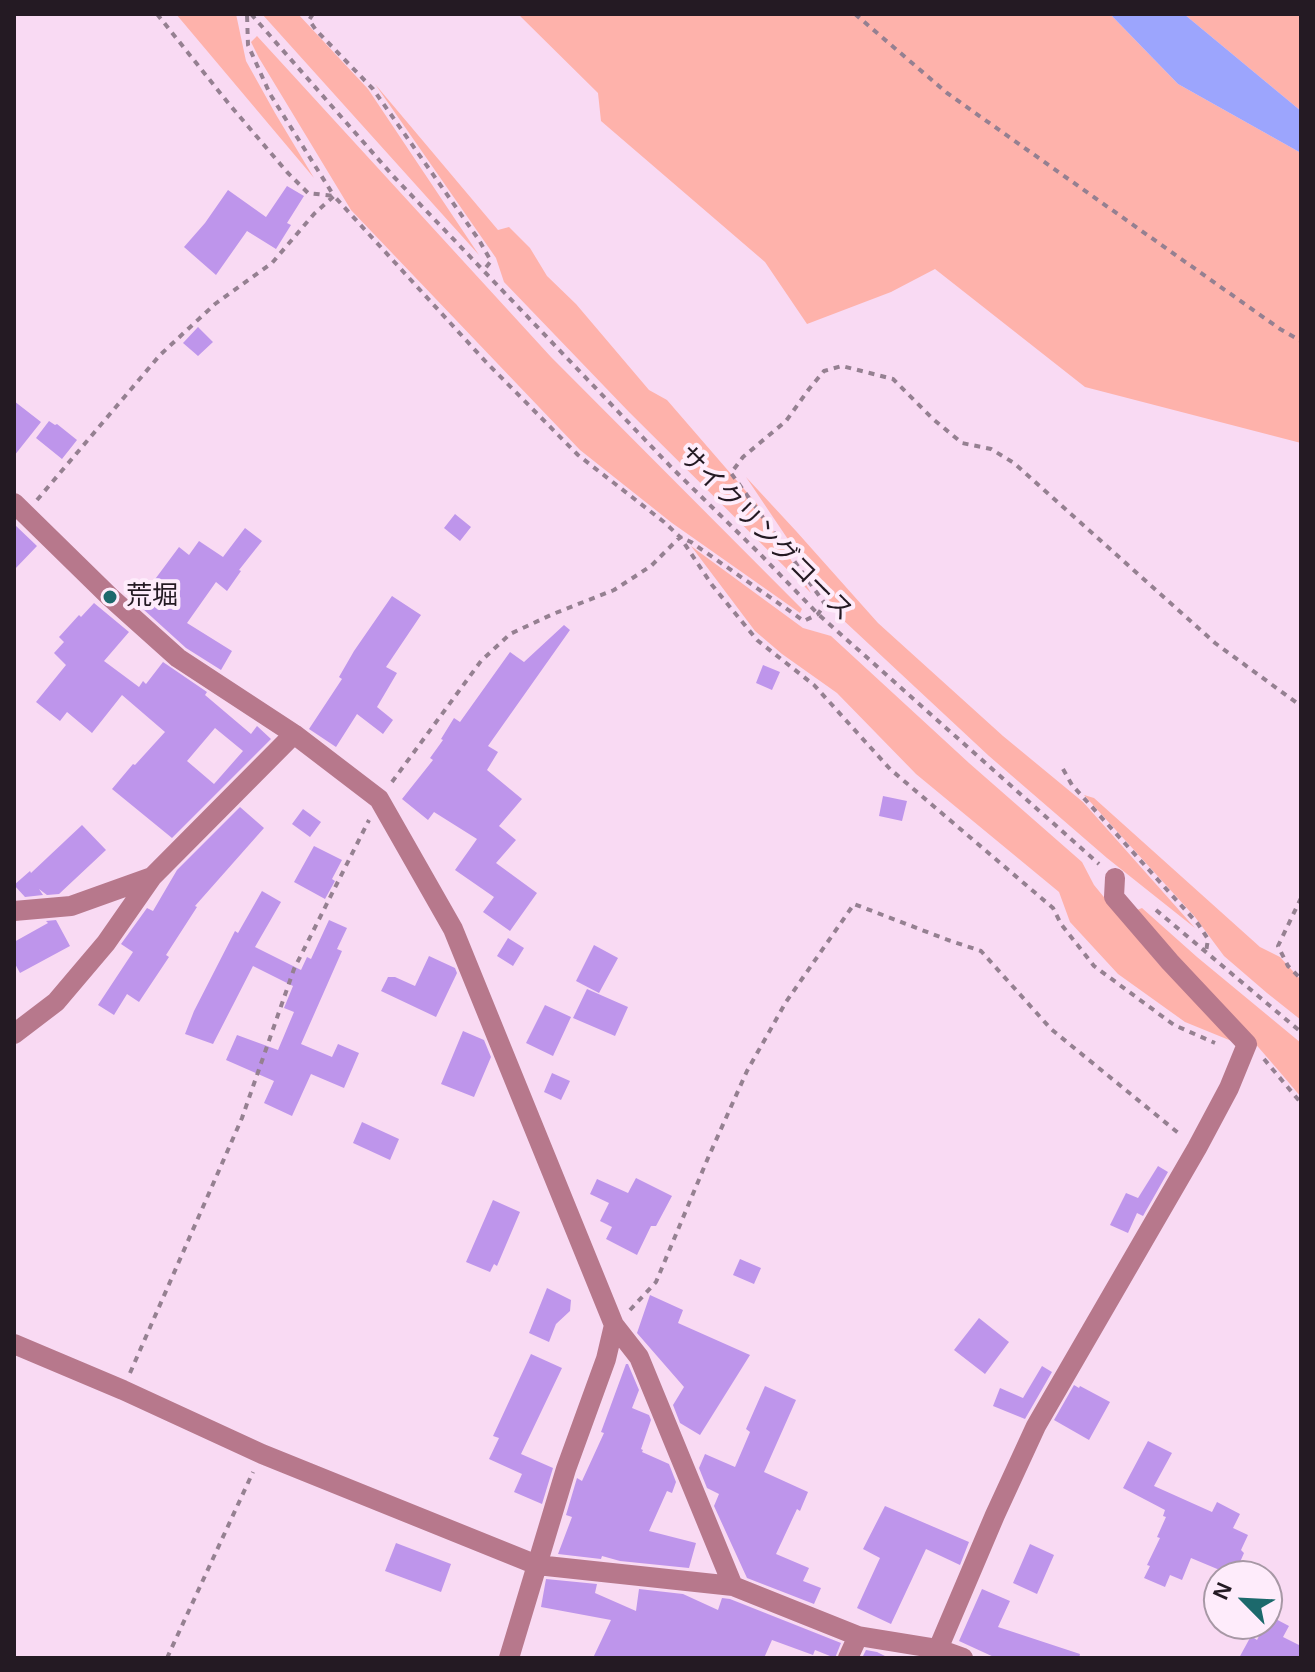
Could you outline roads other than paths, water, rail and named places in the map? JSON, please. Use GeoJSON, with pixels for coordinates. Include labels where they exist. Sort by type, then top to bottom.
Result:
{"type":"FeatureCollection","features":[{"type":"Feature","properties":{"kind":"street"},"geometry":{"type":"LineString","coordinates":[[20,509],[178,658],[294,734],[379,799],[453,929],[614,1325],[639,1357],[733,1586]]}},
{"type":"Feature","properties":{"kind":"street"},"geometry":{"type":"LineString","coordinates":[[14,1034],[56,1002],[106,943],[152,877],[294,734]]}},
{"type":"Feature","properties":{"kind":"street"},"geometry":{"type":"LineString","coordinates":[[14,911],[71,906],[152,877]]}},
{"type":"Feature","properties":{"kind":"street"},"geometry":{"type":"LineString","coordinates":[[938,1649],[1036,1426],[1197,1148],[1247,1044],[1114,897],[1115,878]]}},
{"type":"Feature","properties":{"kind":"street"},"geometry":{"type":"LineString","coordinates":[[509,1658],[566,1469],[606,1359],[614,1325]]}},
{"type":"Feature","properties":{"kind":"street"},"geometry":{"type":"LineString","coordinates":[[14,1344],[262,1454],[537,1565],[733,1586],[858,1636],[938,1649],[963,1658]]}},
{"type":"Feature","properties":{"kind":"street"},"geometry":{"type":"LineString","coordinates":[[848,1658],[858,1636]]}},
{"type":"Feature","properties":{"kind":"water"},"geometry":{"type":"Polygon","coordinates":[[[1110,14],[1184,14],[1301,111],[1301,153],[1178,84],[1110,14]]]}},
{"type":"Feature","properties":{"kind":"place","name":"荒堀"},"geometry":{"type":"Point","coordinates":[110,597]}}]}
